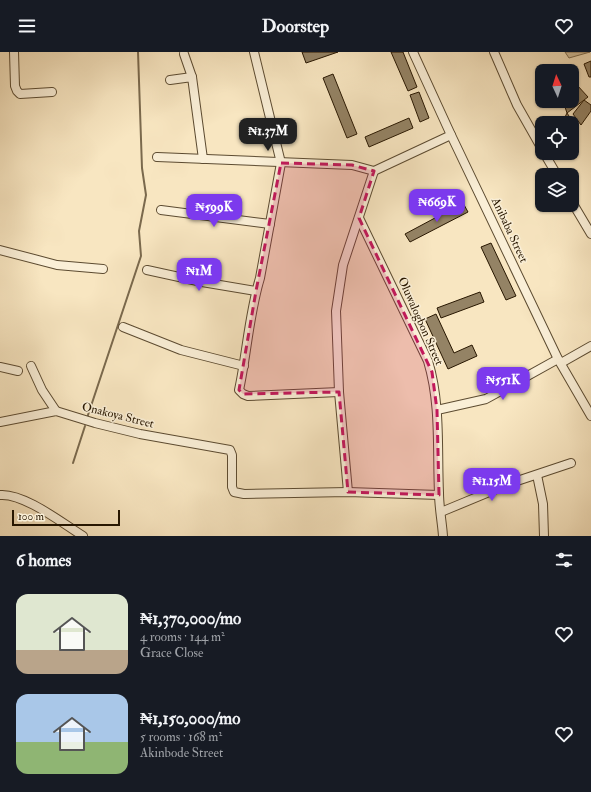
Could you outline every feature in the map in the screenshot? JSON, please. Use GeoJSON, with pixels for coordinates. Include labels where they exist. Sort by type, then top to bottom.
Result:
{"type":"FeatureCollection","features":[{"type":"Feature","properties":{"kind":"street"},"geometry":{"type":"LineString","coordinates":[[14,52],[15,86],[17,91],[20,94],[52,92]]}},
{"type":"Feature","properties":{"kind":"street"},"geometry":{"type":"LineString","coordinates":[[254,52],[281,163],[260,278],[256,291],[239,390],[248,396],[339,392]]}},
{"type":"Feature","properties":{"kind":"street","name":"Anibaba Street"},"geometry":{"type":"LineString","coordinates":[[413,52],[451,135],[560,361],[591,416]]}},
{"type":"Feature","properties":{"kind":"street"},"geometry":{"type":"LineString","coordinates":[[494,52],[516,105],[535,137]]}},
{"type":"Feature","properties":{"kind":"street"},"geometry":{"type":"LineString","coordinates":[[184,54],[192,77],[203,159]]}},
{"type":"Feature","properties":{"kind":"street"},"geometry":{"type":"LineString","coordinates":[[170,80],[192,77]]}},
{"type":"Feature","properties":{"kind":"street"},"geometry":{"type":"LineString","coordinates":[[158,157],[352,165],[374,171],[451,135]]}},
{"type":"Feature","properties":{"kind":"street"},"geometry":{"type":"LineString","coordinates":[[374,171],[343,266],[336,312],[339,392],[348,492],[439,495]]}},
{"type":"Feature","properties":{"kind":"street"},"geometry":{"type":"LineString","coordinates":[[161,210],[221,219],[270,224]]}},
{"type":"Feature","properties":{"kind":"street"},"geometry":{"type":"LineString","coordinates":[[578,212],[591,234]]}},
{"type":"Feature","properties":{"kind":"street","name":"Oluwalogbon Street"},"geometry":{"type":"LineString","coordinates":[[359,218],[428,361],[435,386],[439,495],[443,536]]}},
{"type":"Feature","properties":{"kind":"street"},"geometry":{"type":"LineString","coordinates":[[0,250],[58,264],[103,269]]}},
{"type":"Feature","properties":{"kind":"street"},"geometry":{"type":"LineString","coordinates":[[147,270],[202,282],[256,291]]}},
{"type":"Feature","properties":{"kind":"street"},"geometry":{"type":"LineString","coordinates":[[123,327],[181,350],[244,366]]}},
{"type":"Feature","properties":{"kind":"street"},"geometry":{"type":"LineString","coordinates":[[437,410],[486,399],[591,346]]}},
{"type":"Feature","properties":{"kind":"street"},"geometry":{"type":"LineString","coordinates":[[31,366],[35,378],[56,411]]}},
{"type":"Feature","properties":{"kind":"street"},"geometry":{"type":"LineString","coordinates":[[0,368],[18,371]]}},
{"type":"Feature","properties":{"kind":"street","name":"Onakoya Street"},"geometry":{"type":"LineString","coordinates":[[0,422],[56,411],[95,423],[140,434],[230,450],[232,455],[232,487],[234,492],[244,494],[348,492]]}},
{"type":"Feature","properties":{"kind":"street"},"geometry":{"type":"LineString","coordinates":[[441,512],[511,483],[571,463]]}},
{"type":"Feature","properties":{"kind":"street"},"geometry":{"type":"LineString","coordinates":[[536,475],[543,504],[544,536]]}},
{"type":"Feature","properties":{"kind":"street"},"geometry":{"type":"LineString","coordinates":[[0,495],[7,494],[18,497],[83,536]]}},
{"type":"Feature","properties":{"kind":"highlighted area"},"geometry":{"type":"Polygon","coordinates":[[[281,163],[352,165],[374,171],[359,218],[432,372],[437,410],[439,495],[348,492],[339,392],[243,394],[239,390],[256,291],[281,163]]]}},
{"type":"Feature","properties":{"kind":"shaded area"},"geometry":{"type":"Polygon","coordinates":[[[565,52],[590,52],[569,58],[565,52]]]}},
{"type":"Feature","properties":{"kind":"building"},"geometry":{"type":"Polygon","coordinates":[[[302,52],[338,52],[306,63],[302,52]]]}},
{"type":"Feature","properties":{"kind":"building"},"geometry":{"type":"Polygon","coordinates":[[[391,52],[403,52],[417,87],[408,91],[391,52]]]}},
{"type":"Feature","properties":{"kind":"building"},"geometry":{"type":"Polygon","coordinates":[[[591,61],[591,77],[589,77],[584,64],[591,61]]]}},
{"type":"Feature","properties":{"kind":"building"},"geometry":{"type":"Polygon","coordinates":[[[333,74],[357,134],[347,138],[323,78],[333,74]]]}},
{"type":"Feature","properties":{"kind":"building"},"geometry":{"type":"Polygon","coordinates":[[[579,87],[588,97],[579,104],[579,87]]]}},
{"type":"Feature","properties":{"kind":"building"},"geometry":{"type":"Polygon","coordinates":[[[419,92],[429,118],[420,122],[410,95],[419,92]]]}},
{"type":"Feature","properties":{"kind":"building"},"geometry":{"type":"Polygon","coordinates":[[[584,100],[591,105],[591,111],[581,125],[579,122],[579,116],[574,116],[573,114],[584,100]]]}},
{"type":"Feature","properties":{"kind":"building"},"geometry":{"type":"Polygon","coordinates":[[[565,108],[574,108],[567,113],[565,108]]]}},
{"type":"Feature","properties":{"kind":"building"},"geometry":{"type":"Polygon","coordinates":[[[409,118],[413,128],[369,147],[365,137],[409,118]]]}},
{"type":"Feature","properties":{"kind":"building"},"geometry":{"type":"Polygon","coordinates":[[[463,203],[468,212],[410,242],[405,234],[463,203]]]}},
{"type":"Feature","properties":{"kind":"building"},"geometry":{"type":"Polygon","coordinates":[[[491,243],[516,296],[506,300],[481,247],[491,243]]]}},
{"type":"Feature","properties":{"kind":"building"},"geometry":{"type":"Polygon","coordinates":[[[480,292],[484,302],[441,318],[437,308],[480,292]]]}},
{"type":"Feature","properties":{"kind":"building"},"geometry":{"type":"Polygon","coordinates":[[[436,314],[454,353],[472,345],[477,356],[448,369],[425,319],[436,314]]]}},
{"type":"Feature","properties":{"kind":"waterway"},"geometry":{"type":"LineString","coordinates":[[87,418],[141,256],[139,231],[146,195],[142,168],[138,52]]}},
{"type":"Feature","properties":{"kind":"waterway"},"geometry":{"type":"LineString","coordinates":[[73,463],[85,426]]}}]}
